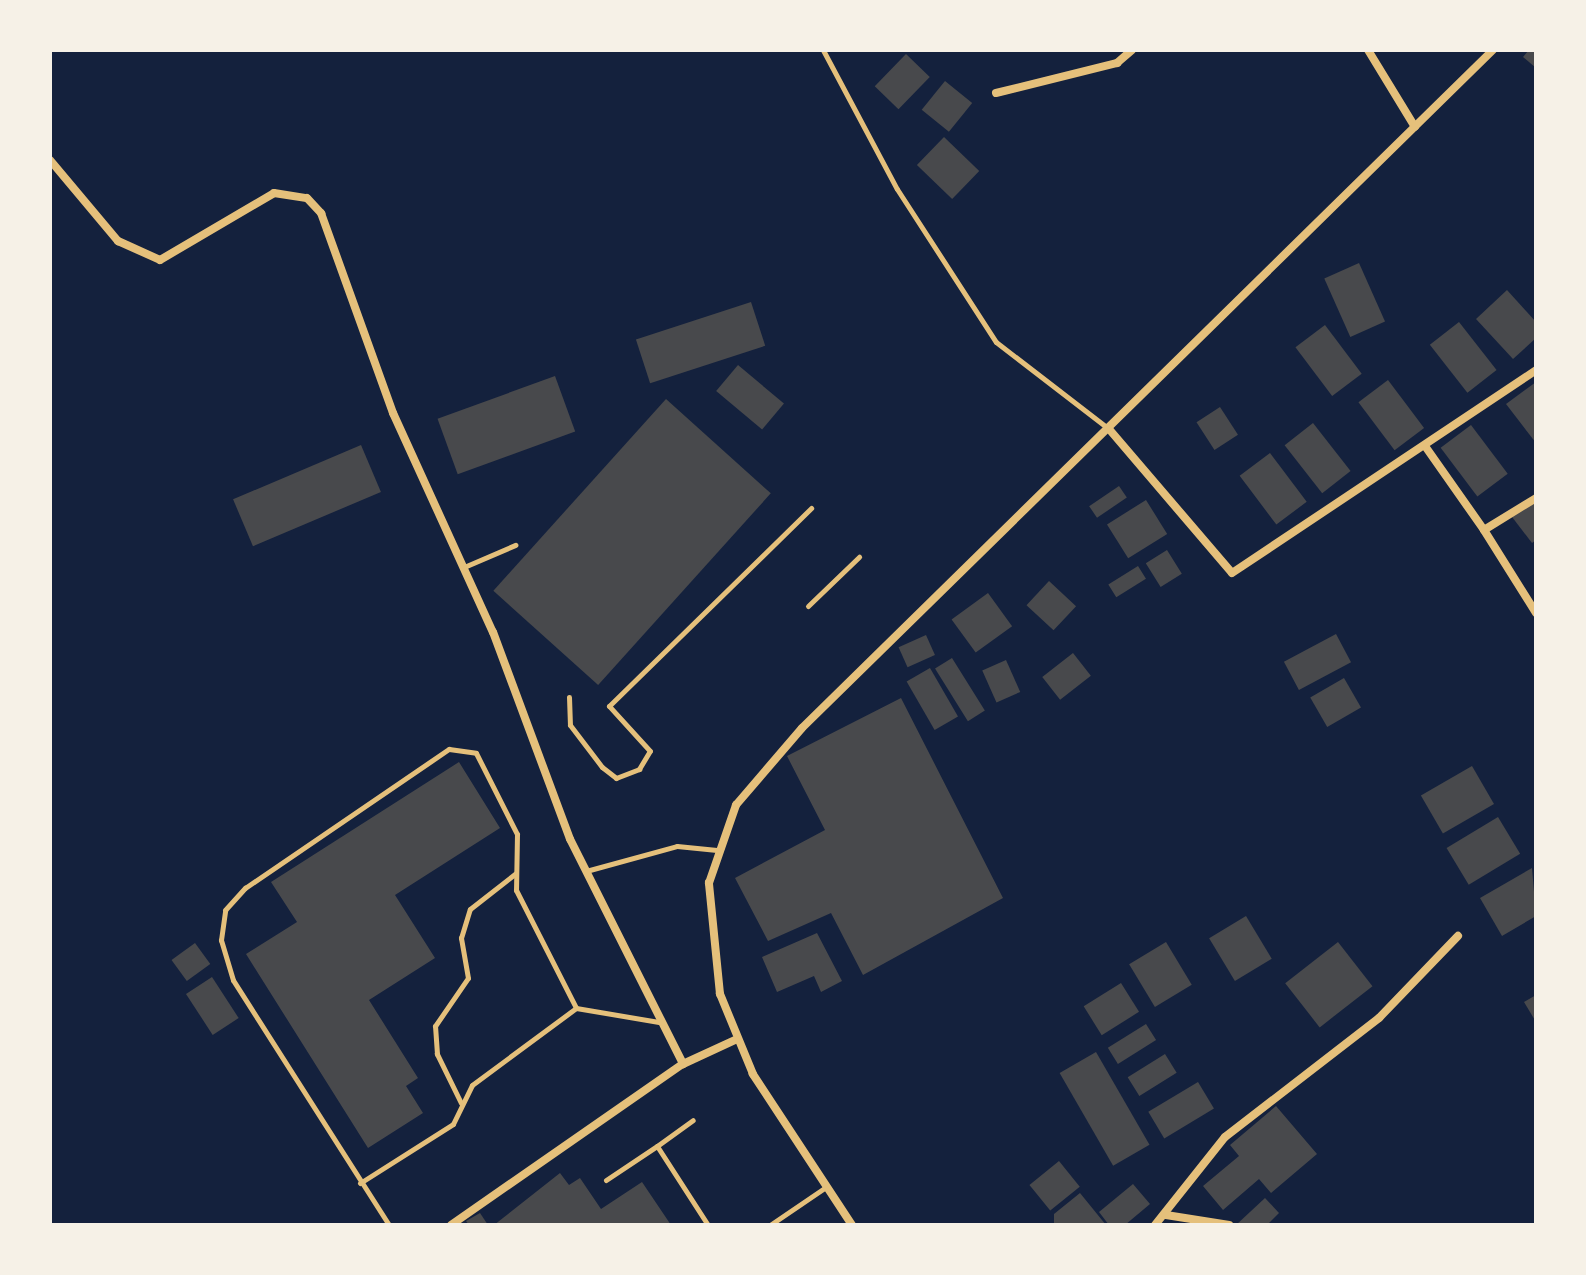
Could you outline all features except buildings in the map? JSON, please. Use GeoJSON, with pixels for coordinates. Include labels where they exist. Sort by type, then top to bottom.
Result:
{"type":"FeatureCollection","features":[{"type":"Feature","properties":{"kind":"street"},"geometry":{"type":"LineString","coordinates":[[996,93],[1117,63],[1132,50]]}},
{"type":"Feature","properties":{"kind":"street"},"geometry":{"type":"LineString","coordinates":[[1368,50],[1415,127]]}},
{"type":"Feature","properties":{"kind":"street"},"geometry":{"type":"LineString","coordinates":[[852,1225],[735,1040],[712,923],[709,883],[717,850],[736,805],[802,728],[1493,50]]}},
{"type":"Feature","properties":{"kind":"street"},"geometry":{"type":"LineString","coordinates":[[50,160],[118,241],[160,260],[274,193],[307,198],[321,213],[393,413],[464,567],[585,871],[683,1064]]}},
{"type":"Feature","properties":{"kind":"street"},"geometry":{"type":"LineString","coordinates":[[1109,429],[1232,573],[1536,370]]}},
{"type":"Feature","properties":{"kind":"street"},"geometry":{"type":"LineString","coordinates":[[1425,446],[1484,530],[1536,613]]}},
{"type":"Feature","properties":{"kind":"street"},"geometry":{"type":"LineString","coordinates":[[1484,530],[1536,498]]}},
{"type":"Feature","properties":{"kind":"street"},"geometry":{"type":"LineString","coordinates":[[1155,1225],[1225,1137],[1379,1018],[1458,936]]}},
{"type":"Feature","properties":{"kind":"street"},"geometry":{"type":"LineString","coordinates":[[451,1225],[683,1064],[735,1040]]}},
{"type":"Feature","properties":{"kind":"street"},"geometry":{"type":"LineString","coordinates":[[1166,1215],[1229,1225]]}},
{"type":"Feature","properties":{"kind":"lane"},"geometry":{"type":"LineString","coordinates":[[823,50],[897,189],[996,342],[1109,429]]}},
{"type":"Feature","properties":{"kind":"lane"},"geometry":{"type":"LineString","coordinates":[[569,697],[570,725],[602,767],[616,778],[639,769],[650,751],[609,706],[811,508]]}},
{"type":"Feature","properties":{"kind":"lane"},"geometry":{"type":"LineString","coordinates":[[464,567],[515,545]]}},
{"type":"Feature","properties":{"kind":"lane"},"geometry":{"type":"LineString","coordinates":[[808,606],[859,557]]}},
{"type":"Feature","properties":{"kind":"lane"},"geometry":{"type":"LineString","coordinates":[[389,1225],[233,980],[221,940],[225,910],[245,888],[449,749],[476,753],[517,834],[522,858],[516,873],[516,890],[576,1008]]}},
{"type":"Feature","properties":{"kind":"lane"},"geometry":{"type":"LineString","coordinates":[[585,871],[677,846],[717,850]]}},
{"type":"Feature","properties":{"kind":"lane"},"geometry":{"type":"LineString","coordinates":[[462,1104],[437,1054],[435,1026],[468,978],[461,938],[470,909],[516,873]]}},
{"type":"Feature","properties":{"kind":"lane"},"geometry":{"type":"LineString","coordinates":[[360,1183],[453,1124],[462,1104],[497,1062],[576,1008],[659,1022]]}},
{"type":"Feature","properties":{"kind":"lane"},"geometry":{"type":"LineString","coordinates":[[606,1180],[693,1120]]}},
{"type":"Feature","properties":{"kind":"lane"},"geometry":{"type":"LineString","coordinates":[[657,1146],[708,1225]]}},
{"type":"Feature","properties":{"kind":"lane"},"geometry":{"type":"LineString","coordinates":[[770,1225],[826,1187]]}}]}
